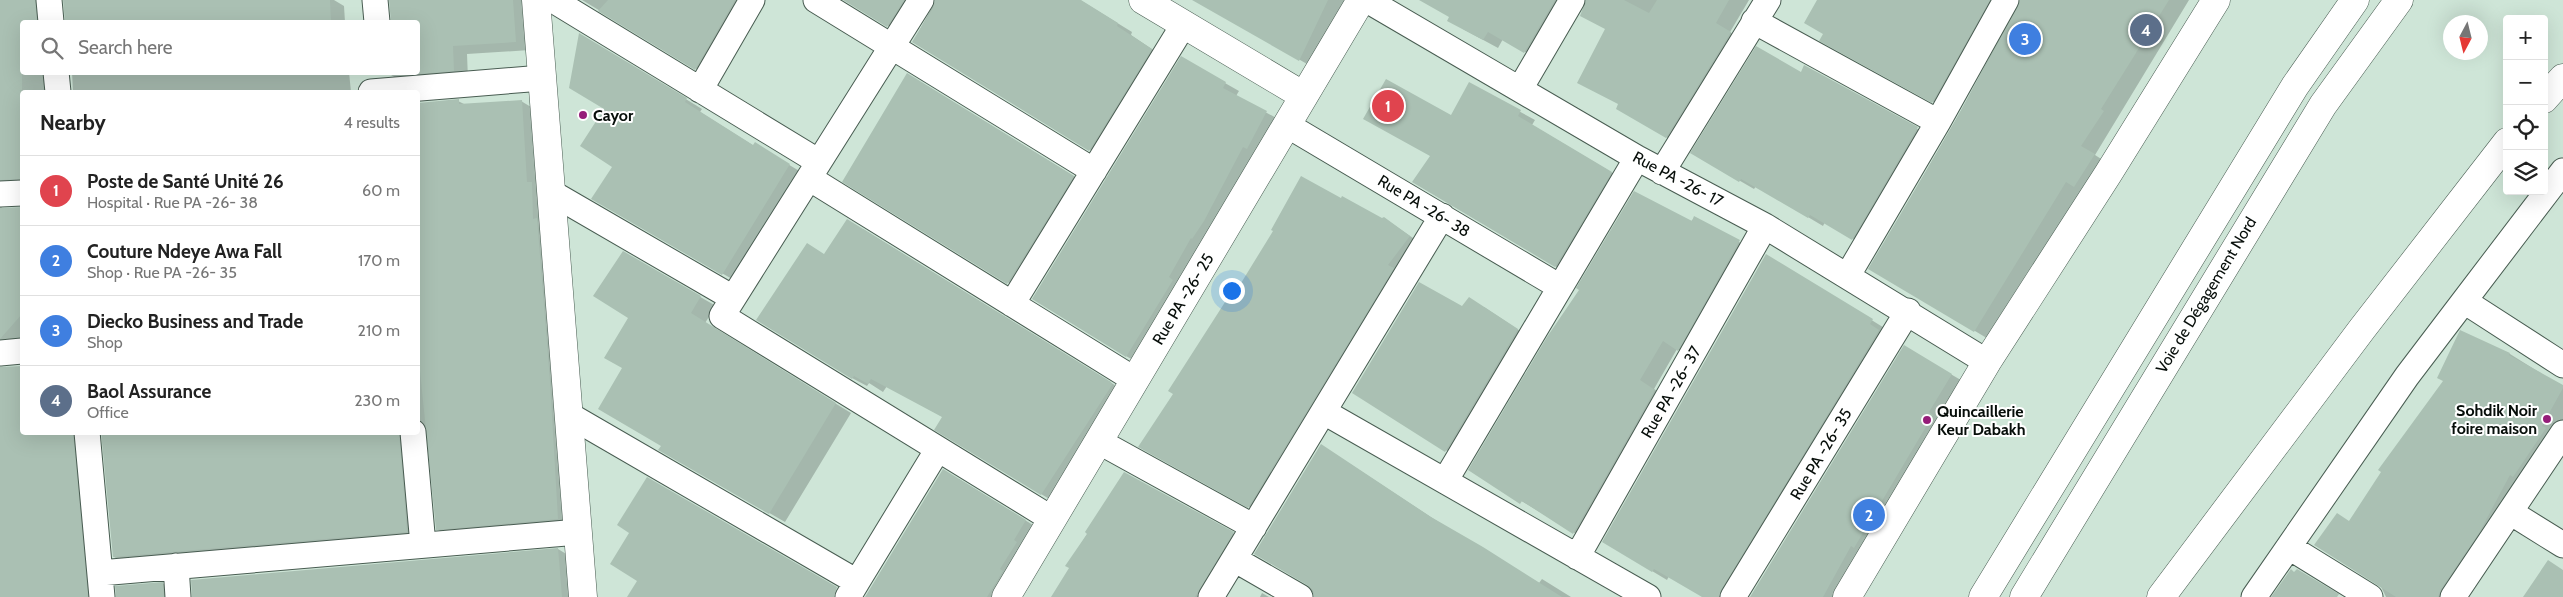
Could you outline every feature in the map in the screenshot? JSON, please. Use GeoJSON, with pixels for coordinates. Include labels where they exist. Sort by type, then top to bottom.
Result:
{"type":"FeatureCollection","features":[{"type":"Feature","properties":{"kind":"main road"},"geometry":{"type":"LineString","coordinates":[[536,0],[583,597]]}},
{"type":"Feature","properties":{"kind":"main road"},"geometry":{"type":"LineString","coordinates":[[1143,0],[1304,96]]}},
{"type":"Feature","properties":{"kind":"main road","name":"Rue PA -26- 25"},"geometry":{"type":"LineString","coordinates":[[1006,597],[1361,0]]}},
{"type":"Feature","properties":{"kind":"main road","name":"Voie de Dégagement Nord"},"geometry":{"type":"LineString","coordinates":[[1983,597],[2290,94],[2355,0]]}},
{"type":"Feature","properties":{"kind":"main road","name":"Voie de Dégagement Nord"},"geometry":{"type":"LineString","coordinates":[[2024,597],[2323,106],[2399,0]]}},
{"type":"Feature","properties":{"kind":"main road"},"geometry":{"type":"LineString","coordinates":[[1847,597],[1987,362],[2108,174],[2211,2]]}},
{"type":"Feature","properties":{"kind":"main road"},"geometry":{"type":"LineString","coordinates":[[2548,95],[2563,78]]}},
{"type":"Feature","properties":{"kind":"main road"},"geometry":{"type":"LineString","coordinates":[[2161,597],[2368,321],[2503,147]]}},
{"type":"Feature","properties":{"kind":"street"},"geometry":{"type":"LineString","coordinates":[[49,0],[51,20]]}},
{"type":"Feature","properties":{"kind":"street"},"geometry":{"type":"LineString","coordinates":[[375,0],[377,20]]}},
{"type":"Feature","properties":{"kind":"street"},"geometry":{"type":"LineString","coordinates":[[553,0],[700,90],[1012,304],[1135,380]]}},
{"type":"Feature","properties":{"kind":"street"},"geometry":{"type":"LineString","coordinates":[[700,90],[752,0]]}},
{"type":"Feature","properties":{"kind":"street"},"geometry":{"type":"LineString","coordinates":[[816,0],[1094,171]]}},
{"type":"Feature","properties":{"kind":"street"},"geometry":{"type":"LineString","coordinates":[[921,0],[722,316],[1052,519]]}},
{"type":"Feature","properties":{"kind":"street","name":"Rue PA -26- 17"},"geometry":{"type":"LineString","coordinates":[[1367,0],[1637,158],[1765,226],[1908,311],[1987,362]]}},
{"type":"Feature","properties":{"kind":"street"},"geometry":{"type":"LineString","coordinates":[[1520,89],[1572,0]]}},
{"type":"Feature","properties":{"kind":"street"},"geometry":{"type":"LineString","coordinates":[[1662,172],[1768,0]]}},
{"type":"Feature","properties":{"kind":"street"},"geometry":{"type":"LineString","coordinates":[[1848,275],[1938,122],[2006,0]]}},
{"type":"Feature","properties":{"kind":"street"},"geometry":{"type":"LineString","coordinates":[[1754,21],[1938,122]]}},
{"type":"Feature","properties":{"kind":"street"},"geometry":{"type":"LineString","coordinates":[[1012,304],[1184,24]]}},
{"type":"Feature","properties":{"kind":"street"},"geometry":{"type":"LineString","coordinates":[[56,75],[58,90]]}},
{"type":"Feature","properties":{"kind":"street"},"geometry":{"type":"LineString","coordinates":[[380,87],[542,78]]}},
{"type":"Feature","properties":{"kind":"street","name":"Rue PA -26- 38"},"geometry":{"type":"LineString","coordinates":[[1287,125],[1560,286]]}},
{"type":"Feature","properties":{"kind":"street"},"geometry":{"type":"LineString","coordinates":[[1445,481],[1637,158]]}},
{"type":"Feature","properties":{"kind":"street"},"geometry":{"type":"LineString","coordinates":[[2254,597],[2407,376],[2563,171]]}},
{"type":"Feature","properties":{"kind":"street"},"geometry":{"type":"LineString","coordinates":[[0,194],[20,193]]}},
{"type":"Feature","properties":{"kind":"street"},"geometry":{"type":"LineString","coordinates":[[552,193],[733,298]]}},
{"type":"Feature","properties":{"kind":"street"},"geometry":{"type":"LineString","coordinates":[[1211,597],[1442,216]]}},
{"type":"Feature","properties":{"kind":"street","name":"Rue PA -26- 37"},"geometry":{"type":"LineString","coordinates":[[1577,557],[1765,226]]}},
{"type":"Feature","properties":{"kind":"street"},"geometry":{"type":"LineString","coordinates":[[2464,301],[2563,365]]}},
{"type":"Feature","properties":{"kind":"street","name":"Rue PA -26- 35"},"geometry":{"type":"LineString","coordinates":[[1733,597],[1908,311]]}},
{"type":"Feature","properties":{"kind":"street"},"geometry":{"type":"LineString","coordinates":[[0,353],[20,351]]}},
{"type":"Feature","properties":{"kind":"street"},"geometry":{"type":"LineString","coordinates":[[1324,412],[1648,597]]}},
{"type":"Feature","properties":{"kind":"street"},"geometry":{"type":"LineString","coordinates":[[569,415],[852,589],[938,449]]}},
{"type":"Feature","properties":{"kind":"street"},"geometry":{"type":"LineString","coordinates":[[2452,597],[2563,433]]}},
{"type":"Feature","properties":{"kind":"street"},"geometry":{"type":"LineString","coordinates":[[87,435],[102,597]]}},
{"type":"Feature","properties":{"kind":"street"},"geometry":{"type":"LineString","coordinates":[[413,435],[423,545]]}},
{"type":"Feature","properties":{"kind":"street"},"geometry":{"type":"LineString","coordinates":[[1098,441],[1254,527]]}},
{"type":"Feature","properties":{"kind":"street"},"geometry":{"type":"LineString","coordinates":[[2510,512],[2563,544]]}},
{"type":"Feature","properties":{"kind":"street"},"geometry":{"type":"LineString","coordinates":[[100,572],[578,532]]}},
{"type":"Feature","properties":{"kind":"street"},"geometry":{"type":"LineString","coordinates":[[2290,547],[2370,597]]}},
{"type":"Feature","properties":{"kind":"street"},"geometry":{"type":"LineString","coordinates":[[1234,559],[1300,597]]}},
{"type":"Feature","properties":{"kind":"street"},"geometry":{"type":"LineString","coordinates":[[176,566],[178,597]]}},
{"type":"Feature","properties":{"kind":"building"},"geometry":{"type":"Polygon","coordinates":[[[0,0],[35,0],[37,20],[20,20],[20,75],[22,75],[22,90],[20,90],[20,179],[0,180],[0,0]]]}},
{"type":"Feature","properties":{"kind":"building"},"geometry":{"type":"Polygon","coordinates":[[[63,0],[330,0],[331,20],[65,20],[63,0]]]}},
{"type":"Feature","properties":{"kind":"building"},"geometry":{"type":"Polygon","coordinates":[[[389,0],[513,0],[516,42],[453,46],[454,71],[420,74],[420,20],[391,20],[389,0]]]}},
{"type":"Feature","properties":{"kind":"building"},"geometry":{"type":"Polygon","coordinates":[[[608,0],[735,0],[695,70],[598,11],[608,0]]]}},
{"type":"Feature","properties":{"kind":"building"},"geometry":{"type":"Polygon","coordinates":[[[843,0],[904,0],[887,27],[843,0]]]}},
{"type":"Feature","properties":{"kind":"building"},"geometry":{"type":"Polygon","coordinates":[[[935,0],[1081,0],[1118,23],[1117,26],[1152,49],[1089,151],[912,42],[933,8],[935,0]]]}},
{"type":"Feature","properties":{"kind":"building"},"geometry":{"type":"Polygon","coordinates":[[[1192,0],[1328,0],[1299,61],[1192,0]]]}},
{"type":"Feature","properties":{"kind":"building"},"geometry":{"type":"Polygon","coordinates":[[[1419,0],[1555,0],[1524,53],[1488,32],[1483,40],[1447,21],[1449,17],[1419,0]]]}},
{"type":"Feature","properties":{"kind":"building"},"geometry":{"type":"Polygon","coordinates":[[[1586,0],[1624,0],[1649,13],[1657,0],[1729,0],[1716,23],[1731,32],[1666,138],[1616,109],[1618,104],[1577,83],[1605,29],[1580,16],[1586,0]]]}},
{"type":"Feature","properties":{"kind":"building"},"geometry":{"type":"Polygon","coordinates":[[[1817,0],[1990,0],[1932,103],[1819,41],[1823,34],[1804,23],[1817,0]]]}},
{"type":"Feature","properties":{"kind":"building"},"geometry":{"type":"Polygon","coordinates":[[[2020,0],[2169,0],[2101,109],[2104,111],[2081,146],[2095,154],[2074,187],[2066,182],[1974,332],[1868,269],[1951,129],[2020,0]]]}},
{"type":"Feature","properties":{"kind":"building"},"geometry":{"type":"Polygon","coordinates":[[[579,33],[687,98],[685,102],[753,145],[755,142],[790,164],[722,275],[591,199],[612,167],[580,146],[604,109],[569,88],[579,33]]]}},
{"type":"Feature","properties":{"kind":"building"},"geometry":{"type":"Polygon","coordinates":[[[1756,46],[1801,72],[1804,65],[1918,127],[1852,240],[1810,215],[1808,218],[1741,179],[1739,182],[1690,153],[1756,46]]]}},
{"type":"Feature","properties":{"kind":"building"},"geometry":{"type":"Polygon","coordinates":[[[1181,56],[1226,82],[1223,88],[1267,111],[1247,149],[1243,147],[1204,221],[1191,238],[1169,277],[1173,280],[1126,357],[1032,299],[1181,56]]]}},
{"type":"Feature","properties":{"kind":"building"},"geometry":{"type":"Polygon","coordinates":[[[907,73],[1074,176],[1007,284],[842,182],[907,73]]]}},
{"type":"Feature","properties":{"kind":"building"},"geometry":{"type":"Polygon","coordinates":[[[1386,79],[1451,115],[1469,82],[1521,110],[1518,116],[1612,172],[1555,267],[1412,182],[1430,156],[1363,119],[1386,79]]]}},
{"type":"Feature","properties":{"kind":"building"},"geometry":{"type":"Polygon","coordinates":[[[459,99],[459,104],[522,100],[527,182],[532,182],[533,219],[537,218],[550,381],[558,519],[436,530],[420,371],[420,103],[459,99]]]}},
{"type":"Feature","properties":{"kind":"building"},"geometry":{"type":"Polygon","coordinates":[[[1301,176],[1341,198],[1342,196],[1382,218],[1384,217],[1410,236],[1388,265],[1394,268],[1248,508],[1138,447],[1173,394],[1168,391],[1227,299],[1230,301],[1273,231],[1271,230],[1301,176]]]}},
{"type":"Feature","properties":{"kind":"building"},"geometry":{"type":"Polygon","coordinates":[[[1634,191],[1692,221],[1694,216],[1740,240],[1678,351],[1663,341],[1640,380],[1655,390],[1573,534],[1522,501],[1520,504],[1468,470],[1547,337],[1579,290],[1576,288],[1634,191]]]}},
{"type":"Feature","properties":{"kind":"building"},"geometry":{"type":"Polygon","coordinates":[[[20,207],[20,316],[0,339],[0,208],[20,207]]]}},
{"type":"Feature","properties":{"kind":"building"},"geometry":{"type":"Polygon","coordinates":[[[847,219],[1111,382],[1112,385],[1041,495],[934,430],[942,417],[871,379],[868,384],[854,376],[852,379],[756,320],[807,243],[824,254],[847,219]]]}},
{"type":"Feature","properties":{"kind":"building"},"geometry":{"type":"Polygon","coordinates":[[[623,251],[701,296],[691,313],[836,403],[769,514],[658,450],[661,446],[598,409],[622,368],[604,358],[628,318],[593,296],[623,251]]]}},
{"type":"Feature","properties":{"kind":"building"},"geometry":{"type":"Polygon","coordinates":[[[1766,254],[1873,319],[1870,324],[1879,330],[1721,590],[1719,597],[1702,597],[1654,569],[1652,572],[1602,542],[1766,254]]]}},
{"type":"Feature","properties":{"kind":"building"},"geometry":{"type":"Polygon","coordinates":[[[1419,282],[1462,306],[1469,297],[1518,329],[1445,452],[1352,393],[1419,282]]]}},
{"type":"Feature","properties":{"kind":"building"},"geometry":{"type":"Polygon","coordinates":[[[2460,330],[2510,353],[2509,355],[2563,385],[2563,388],[2542,426],[2546,428],[2513,477],[2510,475],[2479,533],[2441,589],[2438,597],[2396,597],[2314,545],[2337,513],[2349,521],[2381,472],[2378,470],[2443,381],[2437,378],[2460,330]]]}},
{"type":"Feature","properties":{"kind":"building"},"geometry":{"type":"Polygon","coordinates":[[[1904,345],[1952,374],[1929,412],[1933,415],[1854,548],[1851,546],[1823,597],[1750,597],[1904,345]]]}},
{"type":"Feature","properties":{"kind":"building"},"geometry":{"type":"Polygon","coordinates":[[[20,366],[20,435],[73,435],[88,597],[0,597],[0,367],[20,366]]]}},
{"type":"Feature","properties":{"kind":"building"},"geometry":{"type":"Polygon","coordinates":[[[101,435],[399,435],[407,532],[113,557],[101,435]]]}},
{"type":"Feature","properties":{"kind":"building"},"geometry":{"type":"Polygon","coordinates":[[[1321,444],[1431,517],[1562,597],[1314,597],[1313,590],[1307,585],[1254,554],[1321,444]]]}},
{"type":"Feature","properties":{"kind":"building"},"geometry":{"type":"Polygon","coordinates":[[[943,469],[1026,520],[1014,540],[1017,542],[1000,569],[1003,571],[987,597],[865,597],[943,469]]]}},
{"type":"Feature","properties":{"kind":"building"},"geometry":{"type":"Polygon","coordinates":[[[1124,472],[1234,532],[1195,597],[1051,597],[1069,568],[1065,566],[1087,534],[1085,532],[1124,472]]]}},
{"type":"Feature","properties":{"kind":"building"},"geometry":{"type":"Polygon","coordinates":[[[647,477],[837,587],[834,597],[627,597],[637,581],[610,564],[629,533],[617,525],[647,477]]]}},
{"type":"Feature","properties":{"kind":"building"},"geometry":{"type":"Polygon","coordinates":[[[558,548],[562,597],[192,597],[191,580],[558,548]]]}},
{"type":"Feature","properties":{"kind":"building"},"geometry":{"type":"Polygon","coordinates":[[[2548,560],[2563,570],[2563,597],[2523,597],[2548,560]]]}},
{"type":"Feature","properties":{"kind":"building"},"geometry":{"type":"Polygon","coordinates":[[[2291,569],[2294,572],[2297,569],[2339,594],[2337,597],[2271,597],[2291,569]]]}},
{"type":"Feature","properties":{"kind":"building"},"geometry":{"type":"Polygon","coordinates":[[[163,582],[164,597],[116,597],[115,586],[163,582]]]}},
{"type":"Feature","properties":{"kind":"place","name":"Baol Assurance"},"geometry":{"type":"Point","coordinates":[2146,30]}},
{"type":"Feature","properties":{"kind":"place","name":"Diecko Business and Trade"},"geometry":{"type":"Point","coordinates":[2025,39]}},
{"type":"Feature","properties":{"kind":"place","name":"Poste de Santé Unité 26"},"geometry":{"type":"Point","coordinates":[1388,106]}},
{"type":"Feature","properties":{"kind":"place","name":"Cayor"},"geometry":{"type":"Point","coordinates":[583,115]}},
{"type":"Feature","properties":{"kind":"place","name":"Sohdik Noir foire maison"},"geometry":{"type":"Point","coordinates":[2547,419]}},
{"type":"Feature","properties":{"kind":"place","name":"Quincaillerie Keur Dabakh"},"geometry":{"type":"Point","coordinates":[1927,420]}},
{"type":"Feature","properties":{"kind":"place","name":"Couture Ndeye Awa Fall"},"geometry":{"type":"Point","coordinates":[1869,515]}}]}
